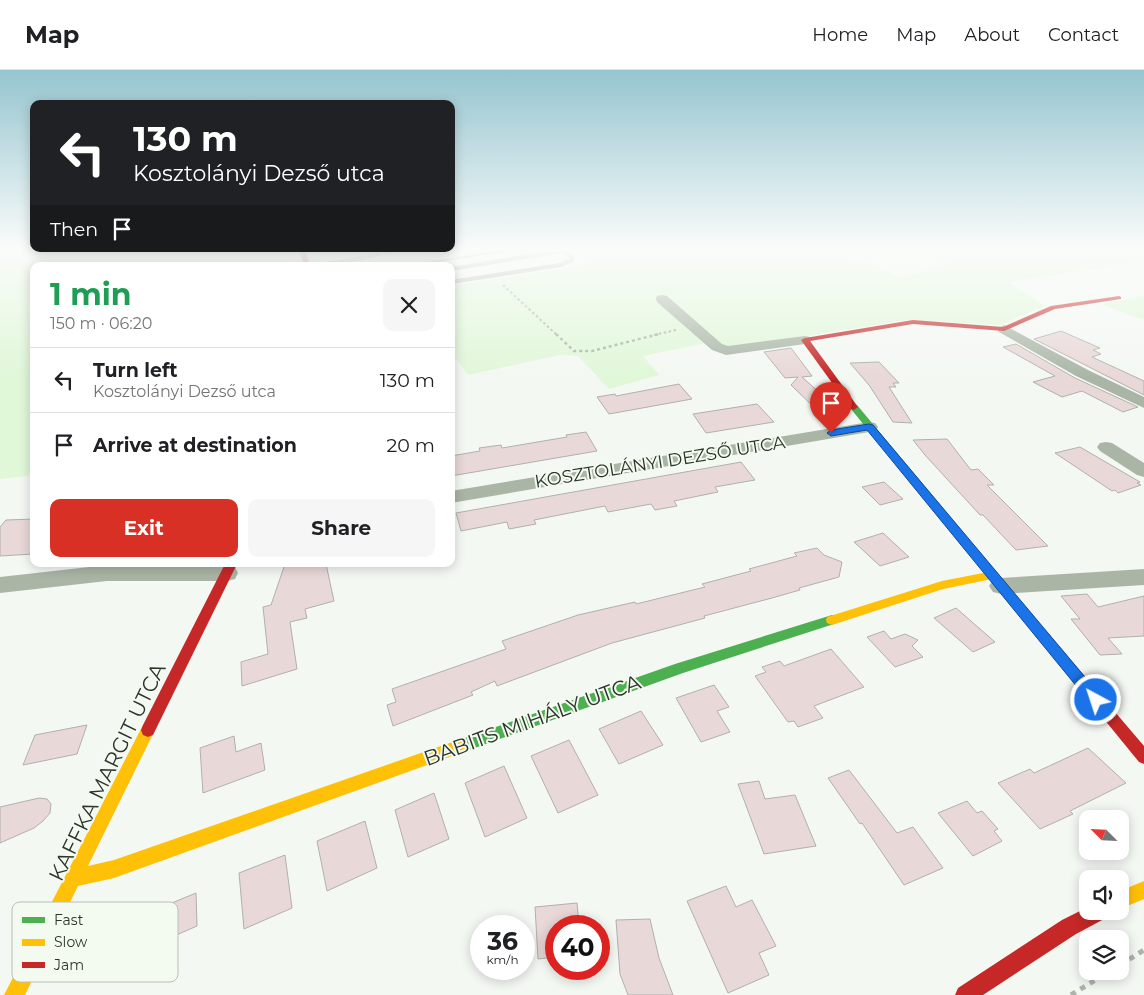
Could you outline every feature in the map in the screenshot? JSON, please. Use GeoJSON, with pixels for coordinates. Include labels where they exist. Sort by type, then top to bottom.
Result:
{"type":"FeatureCollection","features":[{"type":"Feature","properties":{"kind":"street"},"geometry":{"type":"LineString","coordinates":[[1004,329],[1053,307],[1119,298]]}},
{"type":"Feature","properties":{"kind":"street"},"geometry":{"type":"LineString","coordinates":[[662,300],[717,346],[726,351],[913,322],[1004,329],[1082,373],[1144,402]]}},
{"type":"Feature","properties":{"kind":"street"},"geometry":{"type":"LineString","coordinates":[[805,340],[869,427],[1144,757]]}},
{"type":"Feature","properties":{"kind":"street","name":"KOSZTOLÁNYI DEZSŐ UTCA"},"geometry":{"type":"LineString","coordinates":[[455,496],[869,427]]}},
{"type":"Feature","properties":{"kind":"street"},"geometry":{"type":"LineString","coordinates":[[1106,447],[1144,470]]}},
{"type":"Feature","properties":{"kind":"street"},"geometry":{"type":"LineString","coordinates":[[0,585],[107,573],[229,568]]}},
{"type":"Feature","properties":{"kind":"street","name":"KAFFKA MARGIT UTCA"},"geometry":{"type":"LineString","coordinates":[[62,902],[229,568]]}},
{"type":"Feature","properties":{"kind":"street","name":"BABITS MIHÁLY UTCA"},"geometry":{"type":"LineString","coordinates":[[75,878],[114,870],[680,668],[942,585],[997,581],[1144,577]]}},
{"type":"Feature","properties":{"kind":"street"},"geometry":{"type":"LineString","coordinates":[[1129,896],[1144,890]]}},
{"type":"Feature","properties":{"kind":"street"},"geometry":{"type":"LineString","coordinates":[[966,995],[1082,920]]}},
{"type":"Feature","properties":{"kind":"street","name":"KAFFKA MARGIT UTCA"},"geometry":{"type":"LineString","coordinates":[[14,995],[21,982]]}},
{"type":"Feature","properties":{"kind":"path"},"geometry":{"type":"LineString","coordinates":[[510,292],[574,351],[592,351],[677,330]]}},
{"type":"Feature","properties":{"kind":"path"},"geometry":{"type":"LineString","coordinates":[[1129,959],[1144,950]]}},
{"type":"Feature","properties":{"kind":"path"},"geometry":{"type":"LineString","coordinates":[[1071,995],[1095,980]]}},
{"type":"Feature","properties":{"kind":"green space"},"geometry":{"type":"Polygon","coordinates":[[[0,292],[30,292],[30,475],[0,479],[0,292]]]}},
{"type":"Feature","properties":{"kind":"green space"},"geometry":{"type":"Polygon","coordinates":[[[455,292],[1023,292],[1044,306],[1000,325],[907,320],[731,348],[711,342],[643,356],[659,375],[609,389],[578,356],[560,355],[468,375],[457,359],[455,360],[455,292]]]}},
{"type":"Feature","properties":{"kind":"green space"},"geometry":{"type":"Polygon","coordinates":[[[1144,296],[1144,320],[1101,304],[1144,296]]]}},
{"type":"Feature","properties":{"kind":"building"},"geometry":{"type":"Polygon","coordinates":[[[1061,331],[1100,348],[1093,350],[1101,354],[1092,357],[1144,381],[1144,395],[1034,339],[1061,331]]]}},
{"type":"Feature","properties":{"kind":"building"},"geometry":{"type":"Polygon","coordinates":[[[1016,344],[1075,378],[1138,407],[1123,412],[1082,391],[1062,397],[1033,382],[1055,376],[1003,347],[1016,344]]]}},
{"type":"Feature","properties":{"kind":"building"},"geometry":{"type":"Polygon","coordinates":[[[791,348],[812,376],[802,377],[840,411],[821,414],[791,385],[798,377],[785,378],[764,352],[791,348]]]}},
{"type":"Feature","properties":{"kind":"building"},"geometry":{"type":"Polygon","coordinates":[[[879,362],[899,383],[893,383],[896,387],[889,387],[912,423],[893,422],[869,385],[850,363],[879,362]]]}},
{"type":"Feature","properties":{"kind":"building"},"geometry":{"type":"Polygon","coordinates":[[[679,384],[692,399],[609,414],[597,397],[615,394],[616,396],[679,384]]]}},
{"type":"Feature","properties":{"kind":"building"},"geometry":{"type":"Polygon","coordinates":[[[757,404],[774,422],[706,433],[693,414],[757,404]]]}},
{"type":"Feature","properties":{"kind":"building"},"geometry":{"type":"Polygon","coordinates":[[[586,432],[597,451],[455,475],[455,455],[480,451],[479,448],[501,445],[502,448],[567,437],[566,435],[586,432]]]}},
{"type":"Feature","properties":{"kind":"building"},"geometry":{"type":"Polygon","coordinates":[[[947,439],[971,470],[978,469],[994,485],[987,485],[1048,546],[1016,550],[983,515],[980,515],[913,440],[947,439]]]}},
{"type":"Feature","properties":{"kind":"building"},"geometry":{"type":"Polygon","coordinates":[[[1080,447],[1140,482],[1137,483],[1141,485],[1118,493],[1115,490],[1112,491],[1055,453],[1080,447]]]}},
{"type":"Feature","properties":{"kind":"building"},"geometry":{"type":"Polygon","coordinates":[[[741,462],[755,480],[715,487],[718,492],[674,501],[677,506],[655,510],[651,504],[608,512],[605,506],[534,520],[536,524],[509,529],[507,522],[461,531],[456,513],[741,462]]]}},
{"type":"Feature","properties":{"kind":"building"},"geometry":{"type":"Polygon","coordinates":[[[884,482],[903,499],[880,505],[862,487],[884,482]]]}},
{"type":"Feature","properties":{"kind":"building"},"geometry":{"type":"Polygon","coordinates":[[[30,519],[30,554],[0,556],[0,527],[6,520],[30,519]]]}},
{"type":"Feature","properties":{"kind":"building"},"geometry":{"type":"Polygon","coordinates":[[[883,533],[909,557],[880,566],[854,542],[883,533]]]}},
{"type":"Feature","properties":{"kind":"building"},"geometry":{"type":"Polygon","coordinates":[[[817,548],[824,555],[842,562],[839,577],[799,588],[800,590],[704,616],[705,618],[612,643],[497,686],[495,681],[471,692],[473,695],[393,726],[387,705],[396,702],[392,689],[506,649],[502,641],[578,615],[635,602],[636,604],[705,587],[702,584],[751,571],[749,569],[797,556],[794,553],[817,548]]]}},
{"type":"Feature","properties":{"kind":"building"},"geometry":{"type":"Polygon","coordinates":[[[284,567],[327,567],[334,601],[305,609],[307,618],[290,622],[297,669],[242,686],[241,662],[268,654],[263,607],[271,605],[284,567]]]}},
{"type":"Feature","properties":{"kind":"building"},"geometry":{"type":"Polygon","coordinates":[[[1087,594],[1098,607],[1144,596],[1144,636],[1108,638],[1122,654],[1100,655],[1071,619],[1080,619],[1061,596],[1087,594]]]}},
{"type":"Feature","properties":{"kind":"building"},"geometry":{"type":"Polygon","coordinates":[[[956,608],[995,642],[973,652],[934,618],[956,608]]]}},
{"type":"Feature","properties":{"kind":"building"},"geometry":{"type":"Polygon","coordinates":[[[884,631],[891,639],[905,634],[918,640],[912,646],[923,657],[895,667],[867,637],[884,631]]]}},
{"type":"Feature","properties":{"kind":"building"},"geometry":{"type":"Polygon","coordinates":[[[831,649],[864,687],[814,706],[823,718],[798,727],[794,721],[788,722],[755,676],[766,672],[762,667],[780,661],[784,666],[831,649]]]}},
{"type":"Feature","properties":{"kind":"building"},"geometry":{"type":"Polygon","coordinates":[[[714,685],[729,707],[717,711],[730,732],[701,742],[676,698],[714,685]]]}},
{"type":"Feature","properties":{"kind":"building"},"geometry":{"type":"Polygon","coordinates":[[[641,711],[663,745],[619,764],[599,729],[641,711]]]}},
{"type":"Feature","properties":{"kind":"building"},"geometry":{"type":"Polygon","coordinates":[[[87,725],[77,754],[23,765],[35,735],[87,725]]]}},
{"type":"Feature","properties":{"kind":"building"},"geometry":{"type":"Polygon","coordinates":[[[234,736],[236,752],[261,743],[265,770],[203,793],[200,748],[234,736]]]}},
{"type":"Feature","properties":{"kind":"building"},"geometry":{"type":"Polygon","coordinates":[[[569,740],[598,795],[558,813],[531,756],[569,740]]]}},
{"type":"Feature","properties":{"kind":"building"},"geometry":{"type":"Polygon","coordinates":[[[1088,748],[1126,783],[1070,811],[1073,814],[1040,829],[998,783],[1030,769],[1034,773],[1088,748]]]}},
{"type":"Feature","properties":{"kind":"building"},"geometry":{"type":"Polygon","coordinates":[[[504,766],[527,818],[485,837],[465,783],[504,766]]]}},
{"type":"Feature","properties":{"kind":"building"},"geometry":{"type":"Polygon","coordinates":[[[849,770],[897,833],[913,827],[943,868],[904,885],[862,823],[860,824],[828,778],[849,770]]]}},
{"type":"Feature","properties":{"kind":"building"},"geometry":{"type":"Polygon","coordinates":[[[759,781],[765,799],[795,795],[816,846],[764,854],[738,784],[759,781]]]}},
{"type":"Feature","properties":{"kind":"building"},"geometry":{"type":"Polygon","coordinates":[[[434,793],[449,839],[408,857],[395,810],[434,793]]]}},
{"type":"Feature","properties":{"kind":"building"},"geometry":{"type":"Polygon","coordinates":[[[39,798],[47,799],[51,804],[50,813],[34,828],[0,843],[0,807],[39,798]]]}},
{"type":"Feature","properties":{"kind":"building"},"geometry":{"type":"Polygon","coordinates":[[[967,801],[977,813],[982,811],[998,829],[994,831],[1002,841],[973,856],[938,813],[967,801]]]}},
{"type":"Feature","properties":{"kind":"building"},"geometry":{"type":"Polygon","coordinates":[[[365,821],[377,868],[327,891],[317,841],[365,821]]]}},
{"type":"Feature","properties":{"kind":"building"},"geometry":{"type":"Polygon","coordinates":[[[285,855],[292,908],[244,929],[239,873],[285,855]]]}},
{"type":"Feature","properties":{"kind":"building"},"geometry":{"type":"Polygon","coordinates":[[[726,886],[736,907],[752,900],[776,946],[759,953],[769,975],[728,993],[687,901],[726,886]]]}},
{"type":"Feature","properties":{"kind":"building"},"geometry":{"type":"Polygon","coordinates":[[[196,893],[197,926],[178,934],[178,902],[174,902],[196,893]]]}},
{"type":"Feature","properties":{"kind":"building"},"geometry":{"type":"Polygon","coordinates":[[[577,903],[578,915],[545,915],[545,958],[538,959],[535,907],[577,903]]]}},
{"type":"Feature","properties":{"kind":"building"},"geometry":{"type":"Polygon","coordinates":[[[650,919],[659,958],[673,995],[628,995],[620,974],[616,920],[650,919]]]}},
{"type":"Feature","properties":{"kind":"traffic: fast"},"geometry":{"type":"LineString","coordinates":[[854,407],[1013,600]]}},
{"type":"Feature","properties":{"kind":"traffic: fast"},"geometry":{"type":"LineString","coordinates":[[461,746],[680,668],[832,620]]}},
{"type":"Feature","properties":{"kind":"traffic: slow"},"geometry":{"type":"LineString","coordinates":[[832,620],[942,585],[993,575]]}},
{"type":"Feature","properties":{"kind":"traffic: slow"},"geometry":{"type":"LineString","coordinates":[[61,902],[148,730]]}},
{"type":"Feature","properties":{"kind":"traffic: slow"},"geometry":{"type":"LineString","coordinates":[[75,878],[114,869],[461,746]]}},
{"type":"Feature","properties":{"kind":"traffic: slow"},"geometry":{"type":"LineString","coordinates":[[1129,896],[1144,890]]}},
{"type":"Feature","properties":{"kind":"traffic: slow"},"geometry":{"type":"LineString","coordinates":[[14,995],[21,982]]}},
{"type":"Feature","properties":{"kind":"traffic: jam"},"geometry":{"type":"LineString","coordinates":[[854,407],[805,340],[913,322],[1004,329],[1053,307],[1119,298]]}},
{"type":"Feature","properties":{"kind":"traffic: jam"},"geometry":{"type":"LineString","coordinates":[[148,730],[230,567]]}},
{"type":"Feature","properties":{"kind":"traffic: jam"},"geometry":{"type":"LineString","coordinates":[[1013,600],[1144,757]]}},
{"type":"Feature","properties":{"kind":"traffic: jam"},"geometry":{"type":"LineString","coordinates":[[965,995],[1082,920]]}},
{"type":"Feature","properties":{"kind":"route"},"geometry":{"type":"LineString","coordinates":[[831,433],[869,427],[1096,700]]}}]}
